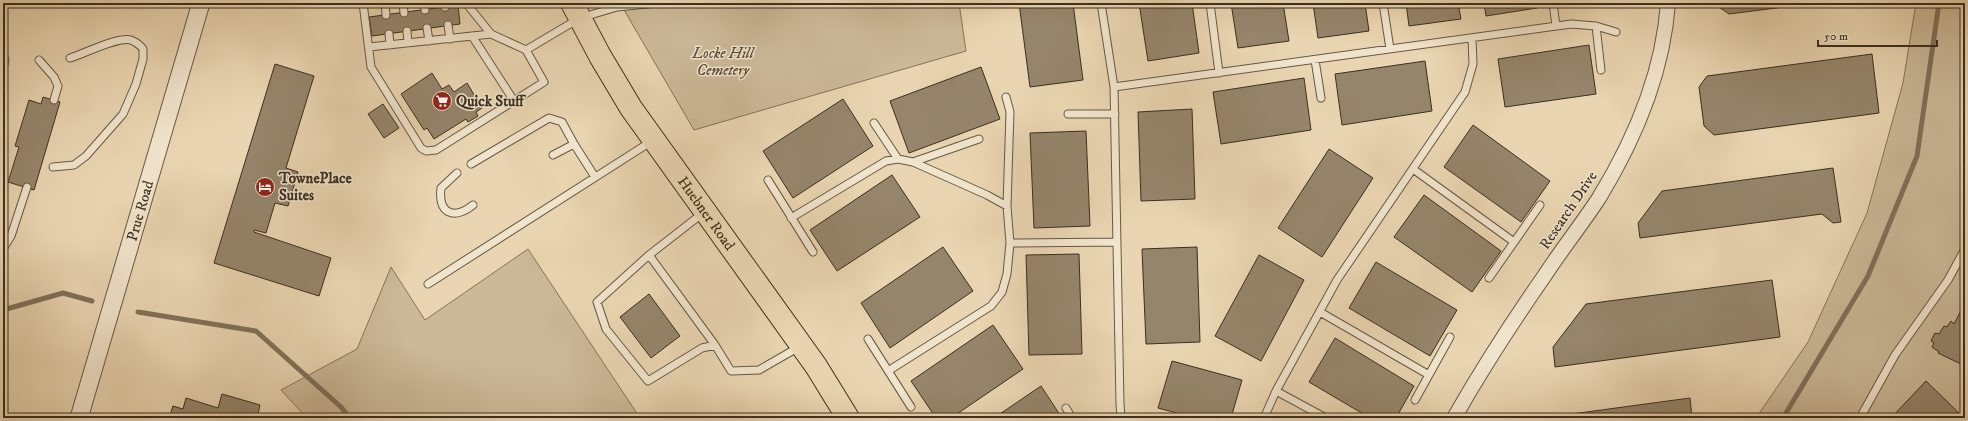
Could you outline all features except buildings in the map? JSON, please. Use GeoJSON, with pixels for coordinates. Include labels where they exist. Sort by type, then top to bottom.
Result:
{"type":"FeatureCollection","features":[{"type":"Feature","properties":{"kind":"main road","name":"Huebner Road"},"geometry":{"type":"LineString","coordinates":[[578,8],[631,108],[801,346],[848,418]]}},
{"type":"Feature","properties":{"kind":"street","name":"Prue Road"},"geometry":{"type":"LineString","coordinates":[[79,418],[201,3]]}},
{"type":"Feature","properties":{"kind":"street","name":"Research Drive"},"geometry":{"type":"LineString","coordinates":[[1454,418],[1478,377],[1614,173],[1640,119],[1658,64],[1668,3]]}},
{"type":"Feature","properties":{"kind":"lane"},"geometry":{"type":"LineString","coordinates":[[363,3],[371,67],[421,148],[426,151],[436,150],[544,82],[526,50],[491,34],[466,3]]}},
{"type":"Feature","properties":{"kind":"lane"},"geometry":{"type":"LineString","coordinates":[[385,3],[386,15]]}},
{"type":"Feature","properties":{"kind":"lane"},"geometry":{"type":"LineString","coordinates":[[403,3],[404,13]]}},
{"type":"Feature","properties":{"kind":"lane"},"geometry":{"type":"LineString","coordinates":[[526,50],[578,8],[617,7],[657,3]]}},
{"type":"Feature","properties":{"kind":"lane"},"geometry":{"type":"LineString","coordinates":[[1101,3],[1114,87],[1121,418]]}},
{"type":"Feature","properties":{"kind":"lane"},"geometry":{"type":"LineString","coordinates":[[1210,3],[1219,73]]}},
{"type":"Feature","properties":{"kind":"lane"},"geometry":{"type":"LineString","coordinates":[[1383,3],[1390,49]]}},
{"type":"Feature","properties":{"kind":"lane"},"geometry":{"type":"LineString","coordinates":[[1553,3],[1556,26]]}},
{"type":"Feature","properties":{"kind":"lane"},"geometry":{"type":"LineString","coordinates":[[1114,87],[1571,24],[1596,26],[1616,32]]}},
{"type":"Feature","properties":{"kind":"lane"},"geometry":{"type":"LineString","coordinates":[[448,25],[450,39]]}},
{"type":"Feature","properties":{"kind":"lane"},"geometry":{"type":"LineString","coordinates":[[1596,26],[1601,70]]}},
{"type":"Feature","properties":{"kind":"lane"},"geometry":{"type":"LineString","coordinates":[[427,28],[429,41]]}},
{"type":"Feature","properties":{"kind":"lane"},"geometry":{"type":"LineString","coordinates":[[407,31],[408,43]]}},
{"type":"Feature","properties":{"kind":"lane"},"geometry":{"type":"LineString","coordinates":[[389,34],[390,45]]}},
{"type":"Feature","properties":{"kind":"lane"},"geometry":{"type":"LineString","coordinates":[[369,47],[491,34]]}},
{"type":"Feature","properties":{"kind":"lane"},"geometry":{"type":"LineString","coordinates":[[472,36],[514,101]]}},
{"type":"Feature","properties":{"kind":"lane"},"geometry":{"type":"LineString","coordinates":[[1264,418],[1276,391],[1337,280],[1464,92],[1473,64],[1472,38]]}},
{"type":"Feature","properties":{"kind":"lane"},"geometry":{"type":"LineString","coordinates":[[53,167],[74,165],[86,156],[123,114],[136,84],[143,59],[143,49],[139,44],[130,39],[120,40],[70,58]]}},
{"type":"Feature","properties":{"kind":"lane"},"geometry":{"type":"LineString","coordinates":[[3,69],[5,59]]}},
{"type":"Feature","properties":{"kind":"lane"},"geometry":{"type":"LineString","coordinates":[[39,60],[54,77],[58,86],[54,100]]}},
{"type":"Feature","properties":{"kind":"lane"},"geometry":{"type":"LineString","coordinates":[[1315,60],[1321,98]]}},
{"type":"Feature","properties":{"kind":"lane"},"geometry":{"type":"LineString","coordinates":[[888,371],[991,306],[1002,292],[1007,274],[1010,242],[1007,206],[1010,112],[1006,97]]}},
{"type":"Feature","properties":{"kind":"lane"},"geometry":{"type":"LineString","coordinates":[[1068,114],[1115,114]]}},
{"type":"Feature","properties":{"kind":"lane"},"geometry":{"type":"LineString","coordinates":[[471,164],[549,118],[562,122],[595,177]]}},
{"type":"Feature","properties":{"kind":"lane"},"geometry":{"type":"LineString","coordinates":[[874,124],[898,159]]}},
{"type":"Feature","properties":{"kind":"lane"},"geometry":{"type":"LineString","coordinates":[[913,162],[979,139]]}},
{"type":"Feature","properties":{"kind":"lane"},"geometry":{"type":"LineString","coordinates":[[428,284],[654,140]]}},
{"type":"Feature","properties":{"kind":"lane"},"geometry":{"type":"LineString","coordinates":[[553,155],[574,144]]}},
{"type":"Feature","properties":{"kind":"lane"},"geometry":{"type":"LineString","coordinates":[[792,218],[886,161],[898,159],[913,162],[987,195],[1007,206]]}},
{"type":"Feature","properties":{"kind":"lane"},"geometry":{"type":"LineString","coordinates":[[1413,169],[1514,242]]}},
{"type":"Feature","properties":{"kind":"lane"},"geometry":{"type":"LineString","coordinates":[[457,173],[441,188],[441,202],[445,210],[454,214],[463,213],[472,206]]}},
{"type":"Feature","properties":{"kind":"lane"},"geometry":{"type":"LineString","coordinates":[[768,180],[813,252]]}},
{"type":"Feature","properties":{"kind":"lane"},"geometry":{"type":"LineString","coordinates":[[3,248],[11,236],[27,188]]}},
{"type":"Feature","properties":{"kind":"lane"},"geometry":{"type":"LineString","coordinates":[[1489,278],[1540,205]]}},
{"type":"Feature","properties":{"kind":"lane"},"geometry":{"type":"LineString","coordinates":[[705,211],[649,255],[598,302],[606,329],[648,381],[702,348],[715,345]]}},
{"type":"Feature","properties":{"kind":"lane"},"geometry":{"type":"LineString","coordinates":[[1010,242],[1117,242]]}},
{"type":"Feature","properties":{"kind":"lane"},"geometry":{"type":"LineString","coordinates":[[1860,418],[1895,355],[1948,280],[1965,250]]}},
{"type":"Feature","properties":{"kind":"lane"},"geometry":{"type":"LineString","coordinates":[[649,255],[715,345],[731,371],[759,370],[801,346]]}},
{"type":"Feature","properties":{"kind":"lane"},"geometry":{"type":"LineString","coordinates":[[1320,312],[1429,375]]}},
{"type":"Feature","properties":{"kind":"lane"},"geometry":{"type":"LineString","coordinates":[[1414,400],[1450,337]]}},
{"type":"Feature","properties":{"kind":"lane"},"geometry":{"type":"LineString","coordinates":[[868,339],[911,407]]}},
{"type":"Feature","properties":{"kind":"lane"},"geometry":{"type":"LineString","coordinates":[[1276,391],[1326,418]]}},
{"type":"Feature","properties":{"kind":"lane"},"geometry":{"type":"LineString","coordinates":[[1066,408],[1072,418]]}},
{"type":"Feature","properties":{"kind":"green space","name":"Locke Hill Cemetery"},"geometry":{"type":"Polygon","coordinates":[[[620,3],[959,3],[966,51],[694,130],[620,3]]]}},
{"type":"Feature","properties":{"kind":"green space"},"geometry":{"type":"Polygon","coordinates":[[[1916,3],[1965,3],[1965,418],[1756,418],[1808,342],[1867,213],[1903,83],[1916,3]]]}},
{"type":"Feature","properties":{"kind":"green space"},"geometry":{"type":"Polygon","coordinates":[[[528,249],[640,418],[307,418],[281,390],[357,349],[391,267],[425,320],[528,249]]]}},
{"type":"Feature","properties":{"kind":"waterway"},"geometry":{"type":"LineString","coordinates":[[1783,418],[1868,276],[1917,156],[1939,3]]}},
{"type":"Feature","properties":{"kind":"waterway"},"geometry":{"type":"LineString","coordinates":[[3,310],[63,293],[92,301]]}},
{"type":"Feature","properties":{"kind":"waterway"},"geometry":{"type":"LineString","coordinates":[[138,312],[256,331],[341,407],[350,418]]}},
{"type":"Feature","properties":{"kind":"place","name":"Quick Stuff"},"geometry":{"type":"Point","coordinates":[442,101]}},
{"type":"Feature","properties":{"kind":"place","name":"TownePlace Suites"},"geometry":{"type":"Point","coordinates":[265,187]}}]}
